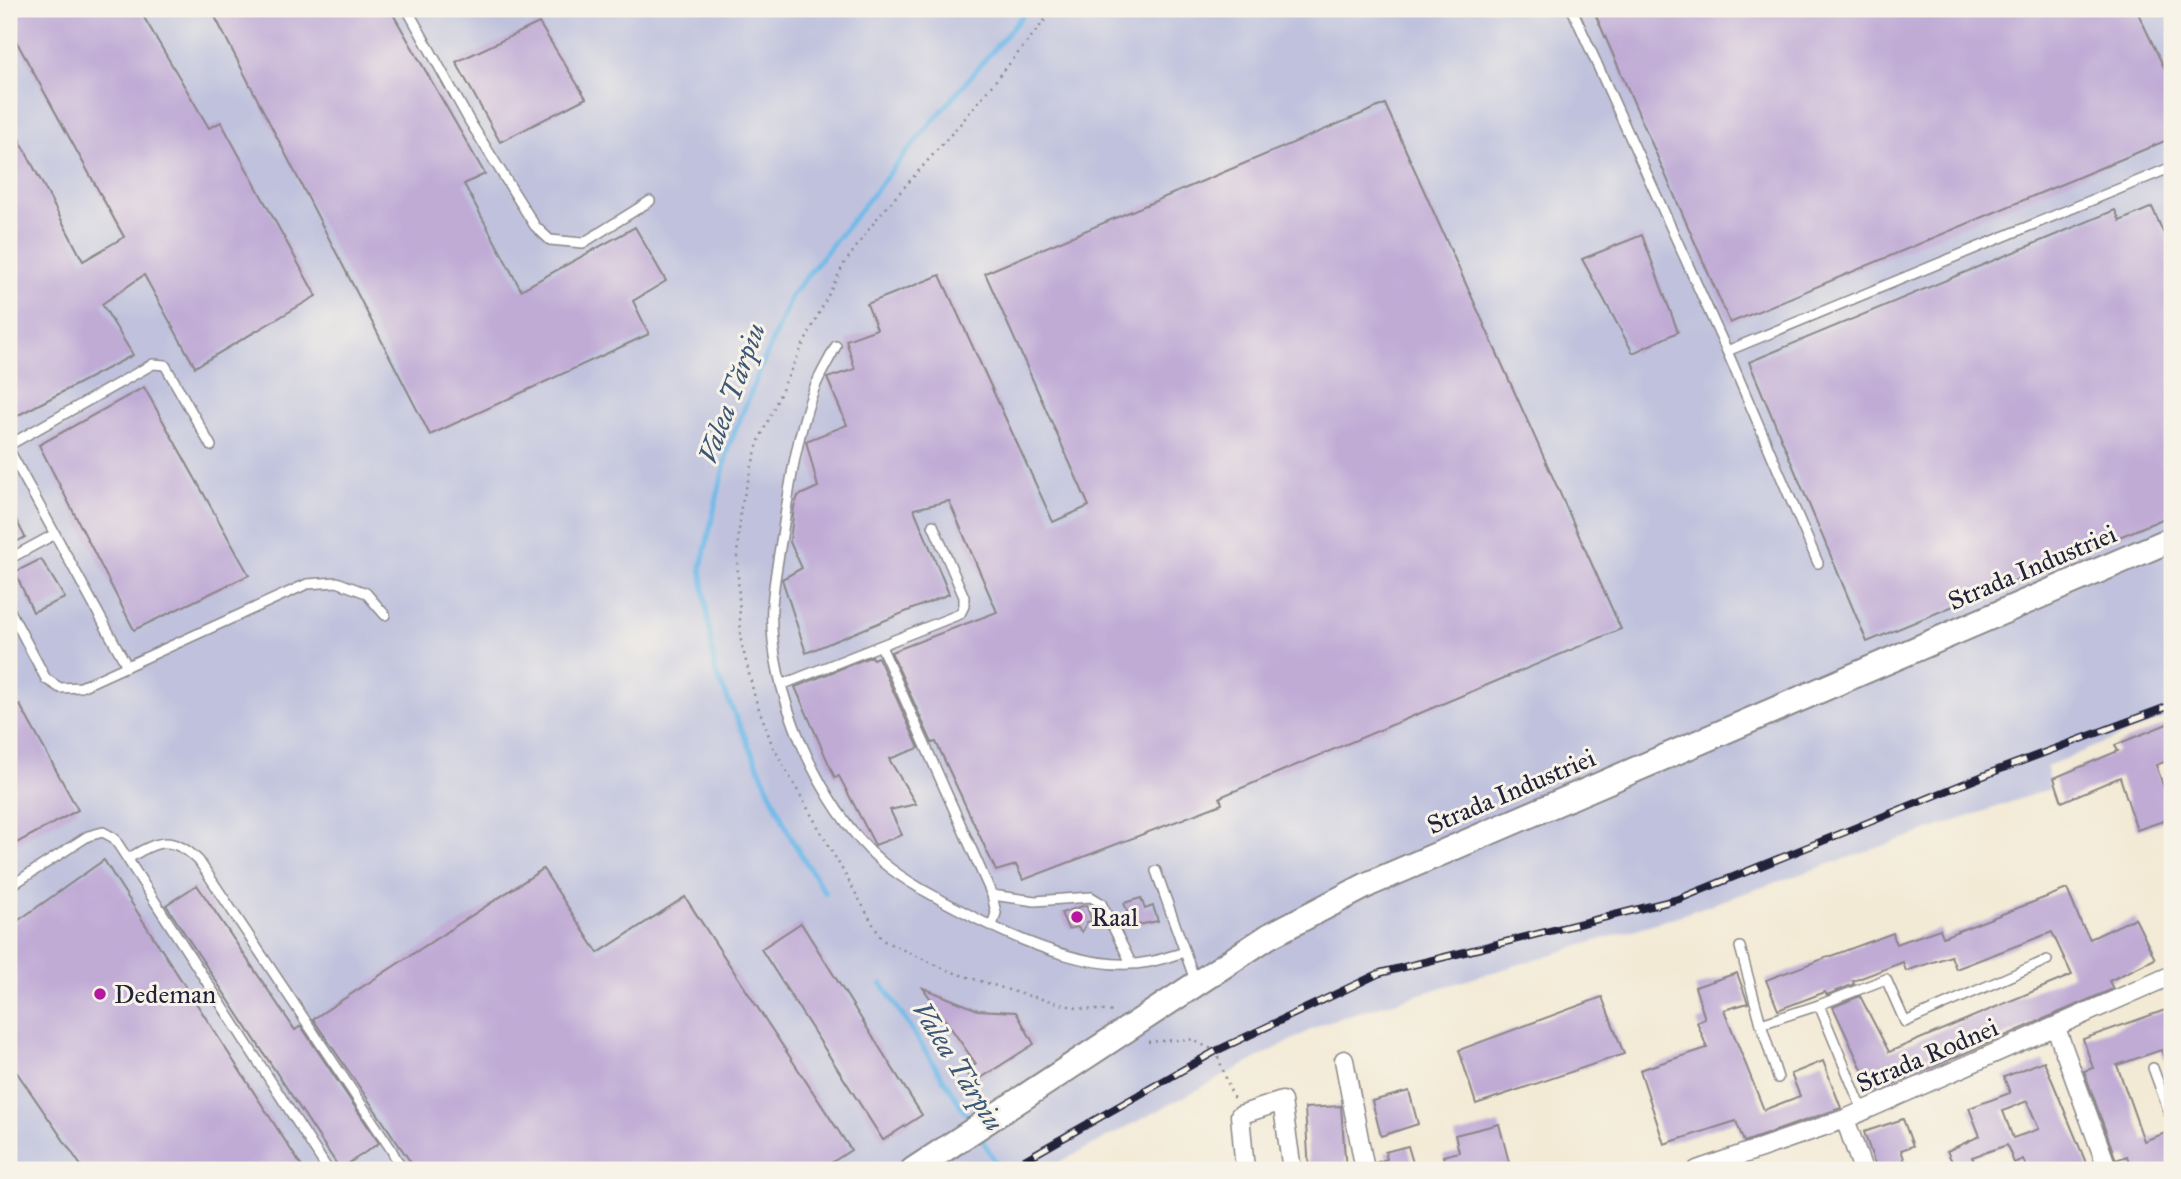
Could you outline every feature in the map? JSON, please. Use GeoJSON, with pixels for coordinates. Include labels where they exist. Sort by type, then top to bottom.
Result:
{"type":"FeatureCollection","features":[{"type":"Feature","properties":{"kind":"street","name":"Strada Industriei"},"geometry":{"type":"LineString","coordinates":[[913,1170],[1269,936],[1369,884],[2172,539]]}},
{"type":"Feature","properties":{"kind":"street","name":"Strada Rodnei"},"geometry":{"type":"LineString","coordinates":[[1697,1170],[1845,1119],[2172,975]]}},
{"type":"Feature","properties":{"kind":"street"},"geometry":{"type":"LineString","coordinates":[[2056,1028],[2108,1170]]}},
{"type":"Feature","properties":{"kind":"street"},"geometry":{"type":"LineString","coordinates":[[1344,1060],[1365,1170]]}},
{"type":"Feature","properties":{"kind":"street"},"geometry":{"type":"LineString","coordinates":[[1245,1170],[1240,1115],[1282,1101],[1292,1170]]}},
{"type":"Feature","properties":{"kind":"street"},"geometry":{"type":"LineString","coordinates":[[1845,1119],[1863,1170]]}},
{"type":"Feature","properties":{"kind":"lane"},"geometry":{"type":"LineString","coordinates":[[407,9],[470,122],[535,226],[550,240],[583,243],[650,201]]}},
{"type":"Feature","properties":{"kind":"lane"},"geometry":{"type":"LineString","coordinates":[[1572,9],[1727,351],[1818,563]]}},
{"type":"Feature","properties":{"kind":"lane"},"geometry":{"type":"LineString","coordinates":[[1727,351],[2172,167]]}},
{"type":"Feature","properties":{"kind":"lane"},"geometry":{"type":"LineString","coordinates":[[836,346],[803,421],[790,478],[772,608],[781,685],[808,756],[832,803],[851,831],[881,860],[914,886],[992,926],[1050,951],[1098,961],[1131,963],[1147,963],[1185,952]]}},
{"type":"Feature","properties":{"kind":"lane"},"geometry":{"type":"LineString","coordinates":[[127,666],[9,447],[153,364],[165,365],[211,446]]}},
{"type":"Feature","properties":{"kind":"lane"},"geometry":{"type":"LineString","coordinates":[[781,685],[960,614],[964,597],[933,525]]}},
{"type":"Feature","properties":{"kind":"lane"},"geometry":{"type":"LineString","coordinates":[[9,559],[55,534]]}},
{"type":"Feature","properties":{"kind":"lane"},"geometry":{"type":"LineString","coordinates":[[9,609],[46,679],[60,688],[81,687],[307,584],[337,582],[366,593],[385,615]]}},
{"type":"Feature","properties":{"kind":"lane"},"geometry":{"type":"LineString","coordinates":[[881,646],[992,895],[996,913],[992,926]]}},
{"type":"Feature","properties":{"kind":"lane"},"geometry":{"type":"LineString","coordinates":[[9,887],[88,836],[103,832],[114,838],[328,1170]]}},
{"type":"Feature","properties":{"kind":"lane"},"geometry":{"type":"LineString","coordinates":[[128,859],[150,844],[161,842],[177,844],[200,861],[391,1149],[402,1170]]}},
{"type":"Feature","properties":{"kind":"lane"},"geometry":{"type":"LineString","coordinates":[[1156,871],[1196,985]]}},
{"type":"Feature","properties":{"kind":"lane"},"geometry":{"type":"LineString","coordinates":[[992,895],[1034,901],[1091,897],[1101,903],[1131,963]]}},
{"type":"Feature","properties":{"kind":"lane"},"geometry":{"type":"LineString","coordinates":[[1740,947],[1778,1078]]}},
{"type":"Feature","properties":{"kind":"lane"},"geometry":{"type":"LineString","coordinates":[[1761,1024],[1886,979],[1905,1023],[2047,960]]}},
{"type":"Feature","properties":{"kind":"lane"},"geometry":{"type":"LineString","coordinates":[[1819,1005],[1863,1111]]}},
{"type":"Feature","properties":{"kind":"lane"},"geometry":{"type":"LineString","coordinates":[[2153,1068],[2172,1119]]}},
{"type":"Feature","properties":{"kind":"path"},"geometry":{"type":"LineString","coordinates":[[1054,9],[961,123],[878,217],[844,264],[795,361],[758,443],[741,507],[737,555],[741,641],[755,698],[773,747],[882,940],[949,971],[1018,993],[1077,1007],[1150,1016]]}},
{"type":"Feature","properties":{"kind":"path"},"geometry":{"type":"LineString","coordinates":[[1148,1042],[1190,1039],[1216,1051],[1240,1115]]}},
{"type":"Feature","properties":{"kind":"shaded area"},"geometry":{"type":"Polygon","coordinates":[[[9,9],[2172,9],[2172,715],[2047,766],[2049,789],[1669,919],[1324,1023],[1045,1170],[9,1170],[9,9]]]}},
{"type":"Feature","properties":{"kind":"building"},"geometry":{"type":"Polygon","coordinates":[[[9,9],[139,9],[209,128],[221,122],[316,296],[195,367],[144,275],[102,304],[133,355],[9,420],[9,120],[83,261],[124,237],[9,28],[9,9]]]}},
{"type":"Feature","properties":{"kind":"building"},"geometry":{"type":"Polygon","coordinates":[[[211,9],[390,9],[485,174],[464,184],[521,290],[635,227],[666,281],[633,301],[649,334],[430,435],[211,9]]]}},
{"type":"Feature","properties":{"kind":"building"},"geometry":{"type":"Polygon","coordinates":[[[1593,9],[2136,9],[2172,84],[2172,138],[1730,323],[1593,9]]]}},
{"type":"Feature","properties":{"kind":"building"},"geometry":{"type":"Polygon","coordinates":[[[539,23],[586,98],[500,142],[456,62],[539,23]]]}},
{"type":"Feature","properties":{"kind":"building"},"geometry":{"type":"Polygon","coordinates":[[[1385,104],[1621,629],[1220,797],[1222,804],[1023,880],[1016,865],[996,871],[936,742],[932,743],[891,652],[997,612],[949,501],[914,509],[949,594],[806,653],[782,579],[802,568],[790,542],[798,496],[818,487],[806,441],[847,425],[827,378],[855,369],[846,340],[877,329],[867,304],[940,275],[1053,522],[1089,506],[985,273],[1385,104]]]}},
{"type":"Feature","properties":{"kind":"building"},"geometry":{"type":"Polygon","coordinates":[[[2152,207],[2172,252],[2172,515],[1867,642],[1749,362],[2115,210],[2120,221],[2152,207]]]}},
{"type":"Feature","properties":{"kind":"building"},"geometry":{"type":"Polygon","coordinates":[[[1642,235],[1678,332],[1633,353],[1582,259],[1642,235]]]}},
{"type":"Feature","properties":{"kind":"building"},"geometry":{"type":"Polygon","coordinates":[[[144,387],[249,575],[134,630],[39,445],[144,387]]]}},
{"type":"Feature","properties":{"kind":"building"},"geometry":{"type":"Polygon","coordinates":[[[9,506],[25,537],[9,546],[9,506]]]}},
{"type":"Feature","properties":{"kind":"building"},"geometry":{"type":"Polygon","coordinates":[[[41,559],[65,598],[33,612],[15,572],[41,559]]]}},
{"type":"Feature","properties":{"kind":"building"},"geometry":{"type":"Polygon","coordinates":[[[872,656],[873,659],[878,657],[919,748],[889,759],[916,804],[890,810],[902,835],[875,845],[839,776],[835,778],[795,687],[872,656]]]}},
{"type":"Feature","properties":{"kind":"building"},"geometry":{"type":"Polygon","coordinates":[[[20,705],[78,810],[9,847],[9,711],[20,705]]]}},
{"type":"Feature","properties":{"kind":"building"},"geometry":{"type":"Polygon","coordinates":[[[2172,722],[2172,759],[2156,765],[2172,818],[2137,830],[2120,777],[2062,802],[2054,778],[2118,751],[2115,745],[2172,722]]]}},
{"type":"Feature","properties":{"kind":"building","name":"Dedeman"},"geometry":{"type":"Polygon","coordinates":[[[104,860],[304,1170],[84,1170],[9,1061],[9,927],[104,860]]]}},
{"type":"Feature","properties":{"kind":"building"},"geometry":{"type":"Polygon","coordinates":[[[543,869],[598,953],[685,897],[851,1150],[820,1170],[416,1170],[313,1019],[543,869]]]}},
{"type":"Feature","properties":{"kind":"building"},"geometry":{"type":"Polygon","coordinates":[[[197,885],[295,1030],[301,1026],[379,1143],[340,1169],[166,905],[197,885]]]}},
{"type":"Feature","properties":{"kind":"building"},"geometry":{"type":"Polygon","coordinates":[[[2067,889],[2090,939],[2135,918],[2155,959],[2109,981],[2113,989],[1873,1093],[1833,1007],[1860,996],[1889,1052],[2072,975],[2052,932],[1956,969],[1951,956],[1906,971],[1903,962],[1853,981],[1854,984],[1827,995],[1825,992],[1778,1010],[1766,980],[1893,933],[1896,944],[1940,929],[1943,937],[2067,889]]]}},
{"type":"Feature","properties":{"kind":"building"},"geometry":{"type":"Polygon","coordinates":[[[1141,898],[1145,909],[1153,906],[1158,921],[1133,926],[1124,903],[1141,898]]]}},
{"type":"Feature","properties":{"kind":"building","name":"Raal"},"geometry":{"type":"Polygon","coordinates":[[[1086,905],[1092,921],[1087,922],[1082,932],[1077,927],[1068,929],[1061,913],[1086,905]]]}},
{"type":"Feature","properties":{"kind":"building"},"geometry":{"type":"Polygon","coordinates":[[[801,923],[922,1115],[883,1140],[761,949],[801,923]]]}},
{"type":"Feature","properties":{"kind":"building"},"geometry":{"type":"Polygon","coordinates":[[[1737,973],[1748,1003],[1724,1010],[1764,1110],[1800,1096],[1791,1074],[1823,1061],[1841,1108],[1744,1142],[1736,1121],[1664,1144],[1640,1070],[1707,1048],[1697,1022],[1705,1019],[1695,987],[1737,973]]]}},
{"type":"Feature","properties":{"kind":"building"},"geometry":{"type":"Polygon","coordinates":[[[923,988],[978,1010],[1016,1012],[1034,1044],[973,1083],[964,1069],[976,1064],[923,988]]]}},
{"type":"Feature","properties":{"kind":"building"},"geometry":{"type":"Polygon","coordinates":[[[1602,997],[1624,1054],[1476,1104],[1459,1050],[1602,997]]]}},
{"type":"Feature","properties":{"kind":"building"},"geometry":{"type":"Polygon","coordinates":[[[2168,1009],[2172,1022],[2172,1075],[2161,1050],[2117,1065],[2144,1141],[2168,1132],[2172,1143],[2172,1170],[2132,1170],[2127,1156],[2116,1160],[2084,1071],[2093,1068],[2083,1039],[2168,1009]]]}},
{"type":"Feature","properties":{"kind":"building"},"geometry":{"type":"Polygon","coordinates":[[[2044,1061],[2089,1170],[2027,1170],[2023,1159],[2014,1163],[2007,1145],[1972,1157],[1978,1170],[1956,1170],[1947,1151],[1980,1136],[1969,1108],[2010,1093],[2004,1077],[2044,1061]],[[2027,1101],[2003,1111],[2013,1138],[2039,1129],[2027,1101]]]}},
{"type":"Feature","properties":{"kind":"building"},"geometry":{"type":"Polygon","coordinates":[[[1409,1091],[1418,1124],[1381,1136],[1372,1101],[1409,1091]]]}},
{"type":"Feature","properties":{"kind":"building"},"geometry":{"type":"Polygon","coordinates":[[[1341,1106],[1346,1170],[1309,1170],[1305,1108],[1341,1106]]]}},
{"type":"Feature","properties":{"kind":"building"},"geometry":{"type":"Polygon","coordinates":[[[1903,1119],[1913,1146],[1901,1150],[1908,1170],[1877,1170],[1864,1132],[1903,1119]]]}},
{"type":"Feature","properties":{"kind":"building"},"geometry":{"type":"Polygon","coordinates":[[[1499,1124],[1511,1170],[1447,1170],[1443,1156],[1459,1152],[1455,1135],[1499,1124]]]}},
{"type":"Feature","properties":{"kind":"building"},"geometry":{"type":"Polygon","coordinates":[[[1408,1146],[1415,1170],[1376,1170],[1375,1163],[1387,1159],[1385,1152],[1408,1146]]]}},
{"type":"Feature","properties":{"kind":"waterway","name":"Valea Tărpiu"},"geometry":{"type":"LineString","coordinates":[[825,893],[792,840],[715,671],[701,568],[729,445],[791,296],[905,154],[1028,9]]}},
{"type":"Feature","properties":{"kind":"waterway","name":"Valea Tărpiu"},"geometry":{"type":"LineString","coordinates":[[882,984],[972,1123]]}},
{"type":"Feature","properties":{"kind":"waterway","name":"Valea Tărpiu"},"geometry":{"type":"LineString","coordinates":[[979,1134],[1000,1170]]}},
{"type":"Feature","properties":{"kind":"railway"},"geometry":{"type":"LineString","coordinates":[[1007,1170],[1216,1051],[1380,973],[1679,899],[1998,770],[2172,705]]}},
{"type":"Feature","properties":{"kind":"place","name":"Raal"},"geometry":{"type":"Point","coordinates":[1077,917]}},
{"type":"Feature","properties":{"kind":"place","name":"Dedeman"},"geometry":{"type":"Point","coordinates":[100,994]}}]}
